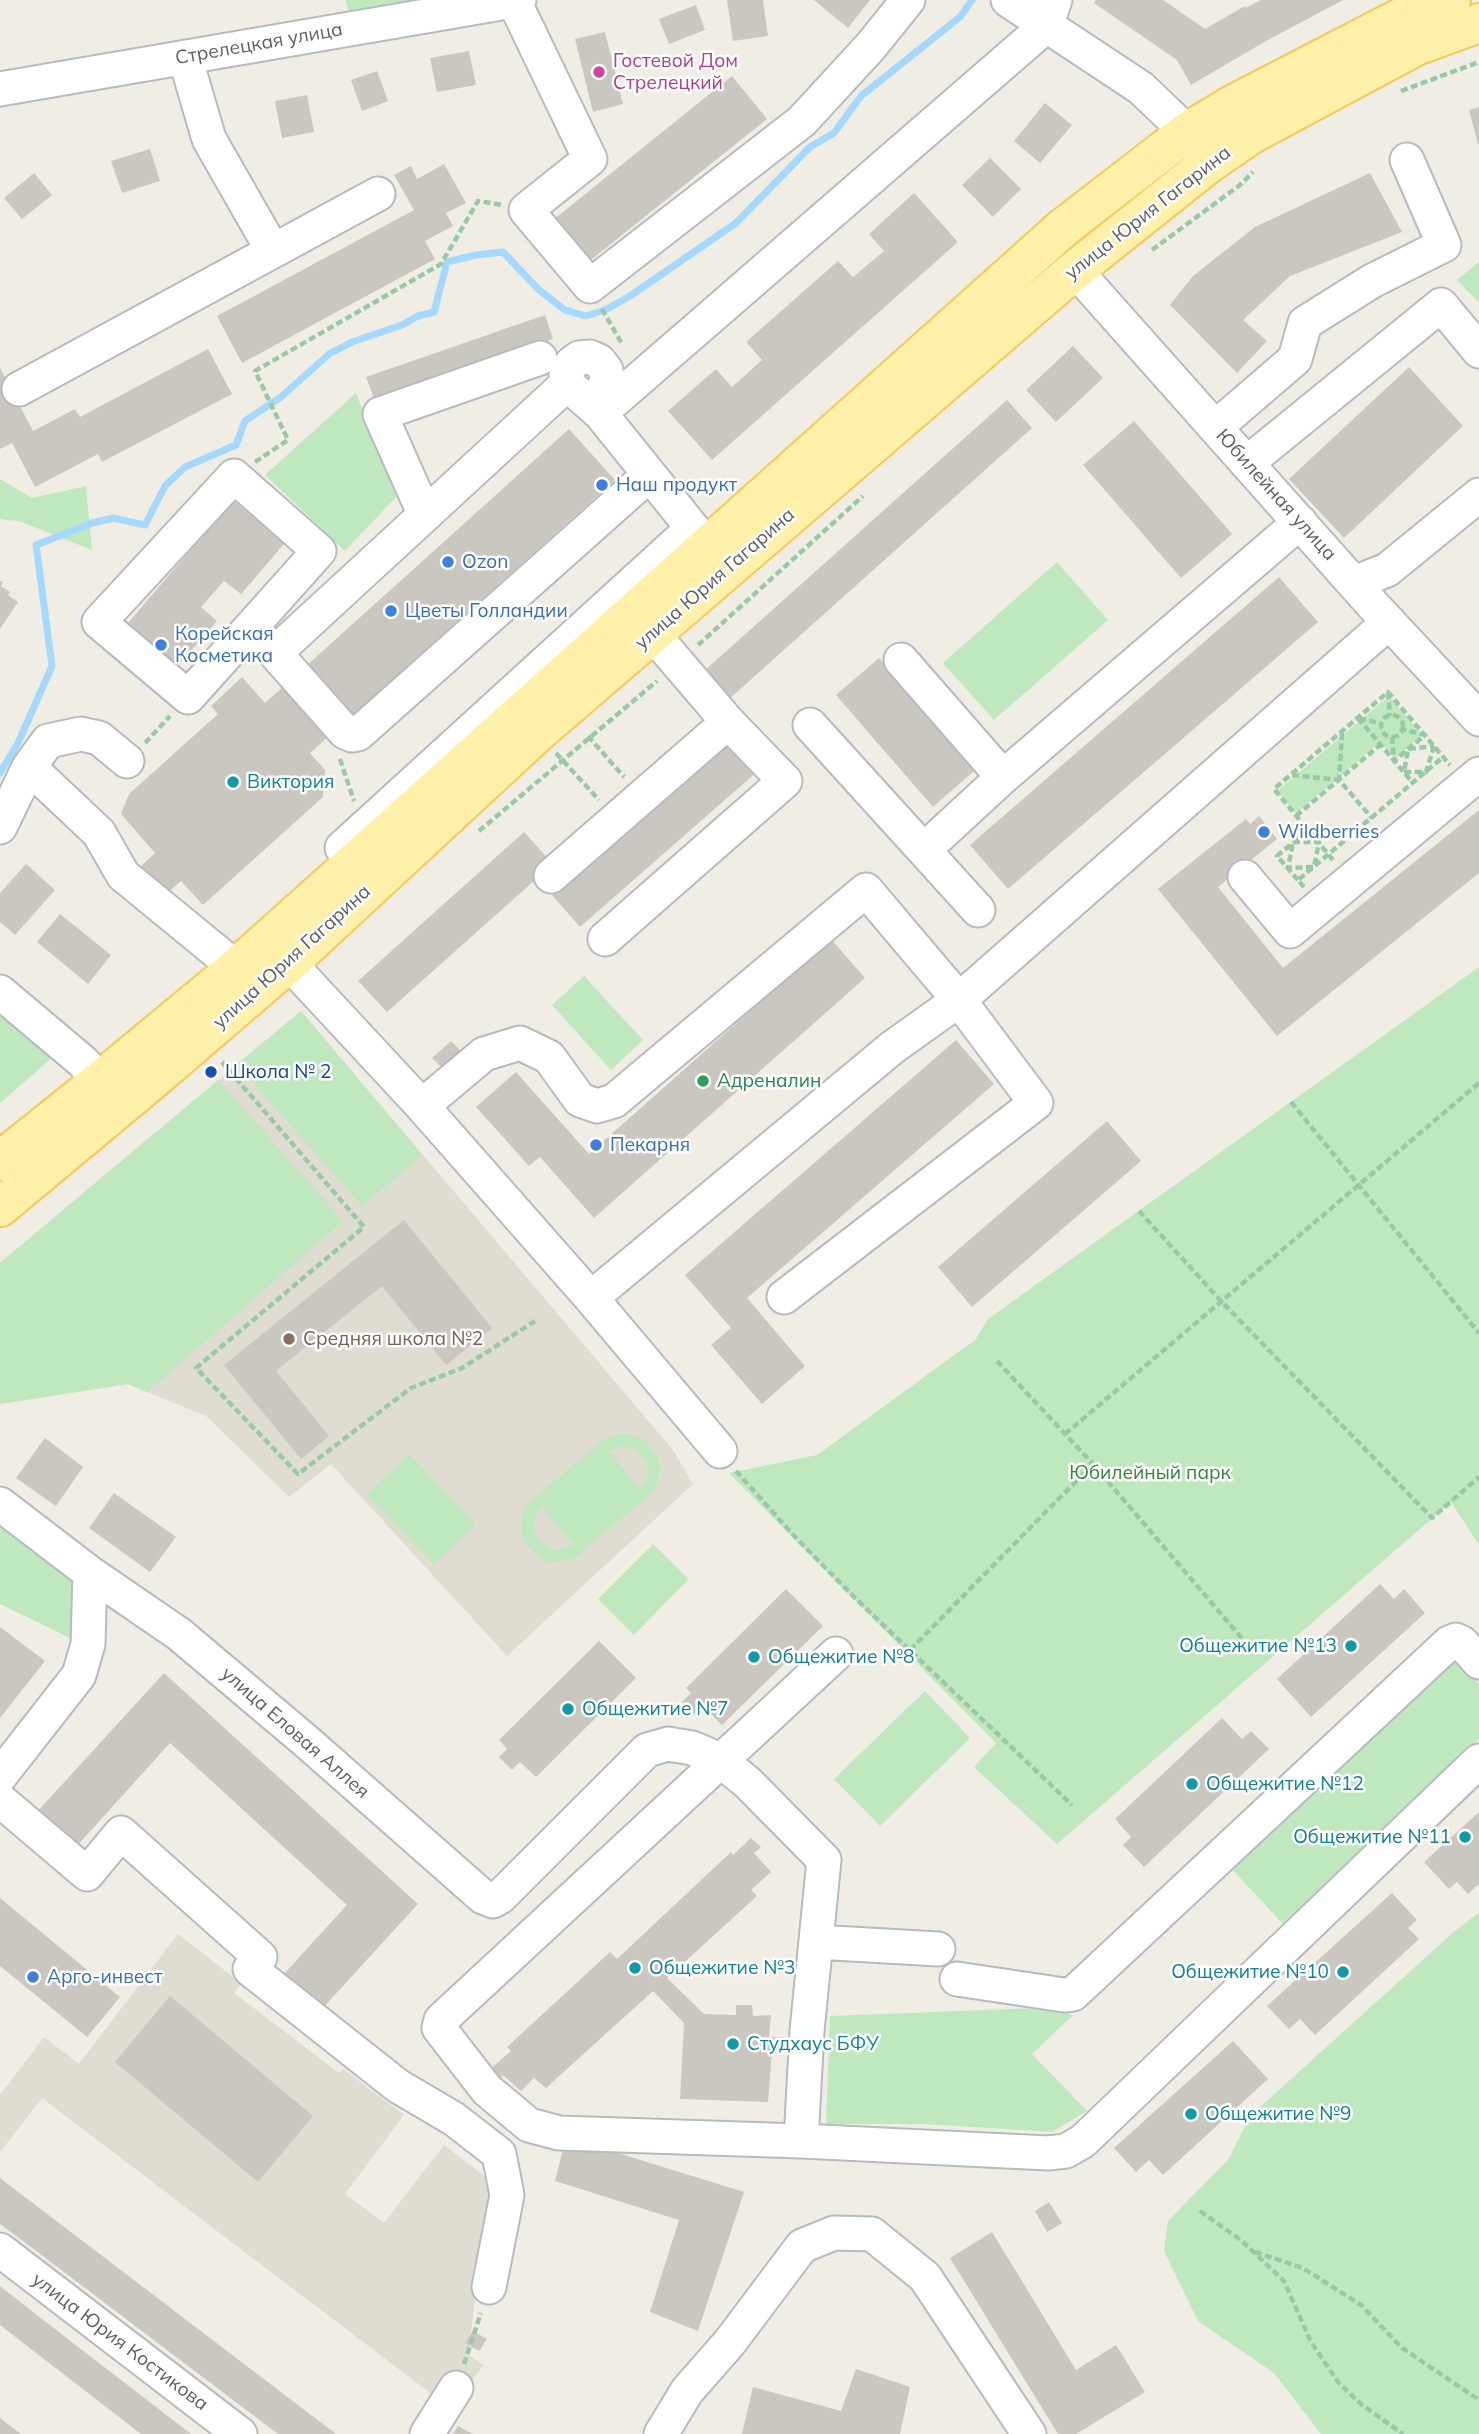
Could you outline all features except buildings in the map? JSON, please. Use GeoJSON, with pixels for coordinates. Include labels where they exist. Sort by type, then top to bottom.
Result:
{"type":"FeatureCollection","features":[{"type":"Feature","properties":{"kind":"main road","name":"улица Юрия Гагарина"},"geometry":{"type":"LineString","coordinates":[[0,1206],[112,1093],[228,963],[699,538],[1064,226],[1187,132],[1232,105],[1400,18],[1451,0]]}},
{"type":"Feature","properties":{"kind":"main road","name":"улица Юрия Гагарина"},"geometry":{"type":"LineString","coordinates":[[0,1161],[112,1093],[292,960],[537,733],[652,632],[1075,270],[1208,164],[1250,135],[1361,74],[1416,46],[1479,23]]}},
{"type":"Feature","properties":{"kind":"street"},"geometry":{"type":"LineString","coordinates":[[516,0],[590,159],[526,210],[590,286],[802,121],[871,46],[908,0]]}},
{"type":"Feature","properties":{"kind":"street","name":"Стрелецкая улица"},"geometry":{"type":"LineString","coordinates":[[0,89],[516,0]]}},
{"type":"Feature","properties":{"kind":"street"},"geometry":{"type":"LineString","coordinates":[[1011,2],[1051,13],[1187,132],[1208,164]]}},
{"type":"Feature","properties":{"kind":"street"},"geometry":{"type":"LineString","coordinates":[[275,653],[425,515],[584,398],[1051,13]]}},
{"type":"Feature","properties":{"kind":"street"},"geometry":{"type":"LineString","coordinates":[[186,57],[209,139],[273,251]]}},
{"type":"Feature","properties":{"kind":"street"},"geometry":{"type":"LineString","coordinates":[[1216,427],[1295,359],[1305,323],[1372,281],[1444,245],[1407,160]]}},
{"type":"Feature","properties":{"kind":"street"},"geometry":{"type":"LineString","coordinates":[[19,389],[378,194]]}},
{"type":"Feature","properties":{"kind":"street","name":"Юбилейная улица"},"geometry":{"type":"LineString","coordinates":[[1075,270],[1479,719]]}},
{"type":"Feature","properties":{"kind":"street"},"geometry":{"type":"LineString","coordinates":[[1247,463],[1441,305],[1479,351]]}},
{"type":"Feature","properties":{"kind":"street"},"geometry":{"type":"LineString","coordinates":[[425,515],[380,414],[540,358]]}},
{"type":"Feature","properties":{"kind":"street"},"geometry":{"type":"LineString","coordinates":[[584,398],[699,538]]}},
{"type":"Feature","properties":{"kind":"street"},"geometry":{"type":"LineString","coordinates":[[251,627],[345,732],[358,734],[649,475]]}},
{"type":"Feature","properties":{"kind":"street"},"geometry":{"type":"LineString","coordinates":[[234,476],[319,551],[188,697],[99,622],[234,476]]}},
{"type":"Feature","properties":{"kind":"street"},"geometry":{"type":"LineString","coordinates":[[1354,583],[1387,570],[1479,495]]}},
{"type":"Feature","properties":{"kind":"street"},"geometry":{"type":"LineString","coordinates":[[925,849],[1003,777],[1300,522]]}},
{"type":"Feature","properties":{"kind":"street"},"geometry":{"type":"LineString","coordinates":[[591,1298],[893,1047],[959,1000],[1389,622]]}},
{"type":"Feature","properties":{"kind":"street"},"geometry":{"type":"LineString","coordinates":[[605,939],[785,781],[727,722],[652,632]]}},
{"type":"Feature","properties":{"kind":"street"},"geometry":{"type":"LineString","coordinates":[[901,660],[1003,777]]}},
{"type":"Feature","properties":{"kind":"street"},"geometry":{"type":"LineString","coordinates":[[551,876],[727,722]]}},
{"type":"Feature","properties":{"kind":"street"},"geometry":{"type":"LineString","coordinates":[[810,724],[978,911]]}},
{"type":"Feature","properties":{"kind":"street"},"geometry":{"type":"LineString","coordinates":[[0,827],[29,768],[48,741],[81,734],[99,738],[127,761]]}},
{"type":"Feature","properties":{"kind":"street"},"geometry":{"type":"LineString","coordinates":[[29,768],[99,833],[123,875],[228,963]]}},
{"type":"Feature","properties":{"kind":"street"},"geometry":{"type":"LineString","coordinates":[[1245,877],[1290,931],[1473,779]]}},
{"type":"Feature","properties":{"kind":"street"},"geometry":{"type":"LineString","coordinates":[[422,1106],[484,1054],[520,1044],[549,1057],[580,1100],[597,1106],[614,1101],[866,890],[959,1000],[1036,1103],[784,1297]]}},
{"type":"Feature","properties":{"kind":"street"},"geometry":{"type":"LineString","coordinates":[[292,960],[303,978],[422,1106],[591,1298],[720,1451]]}},
{"type":"Feature","properties":{"kind":"street"},"geometry":{"type":"LineString","coordinates":[[0,992],[112,1093]]}},
{"type":"Feature","properties":{"kind":"street","name":"улица Еловая Аллея"},"geometry":{"type":"LineString","coordinates":[[0,1504],[90,1573],[179,1634],[483,1897],[493,1901],[500,1897],[528,1869]]}},
{"type":"Feature","properties":{"kind":"street"},"geometry":{"type":"LineString","coordinates":[[0,1776],[79,1675],[88,1644],[90,1573]]}},
{"type":"Feature","properties":{"kind":"street"},"geometry":{"type":"LineString","coordinates":[[957,1979],[1064,1995],[1073,1994],[1449,1643],[1456,1640],[1462,1643],[1479,1662]]}},
{"type":"Feature","properties":{"kind":"street"},"geometry":{"type":"LineString","coordinates":[[836,1654],[441,2020],[439,2028],[487,2090],[529,2125],[559,2133],[1048,2153],[1066,2151],[1083,2141],[1479,1761]]}},
{"type":"Feature","properties":{"kind":"street"},"geometry":{"type":"LineString","coordinates":[[563,1906],[528,1869],[647,1750],[668,1744],[692,1748],[720,1760],[748,1783],[824,1860],[801,2141]]}},
{"type":"Feature","properties":{"kind":"street"},"geometry":{"type":"LineString","coordinates":[[0,1800],[87,1874],[121,1833],[260,1957],[250,1969],[398,2086],[453,2119],[499,2154],[507,2195],[489,2287]]}},
{"type":"Feature","properties":{"kind":"street"},"geometry":{"type":"LineString","coordinates":[[816,1941],[939,1949]]}},
{"type":"Feature","properties":{"kind":"street"},"geometry":{"type":"LineString","coordinates":[[661,2434],[687,2391],[730,2342],[802,2246],[834,2233],[872,2234],[925,2277],[1029,2434]]}},
{"type":"Feature","properties":{"kind":"street","name":"улица Юрия Костикова"},"geometry":{"type":"LineString","coordinates":[[0,2250],[240,2434]]}},
{"type":"Feature","properties":{"kind":"street"},"geometry":{"type":"LineString","coordinates":[[427,2434],[456,2388]]}},
{"type":"Feature","properties":{"kind":"path"},"geometry":{"type":"LineString","coordinates":[[1151,251],[1240,185],[1257,168]]}},
{"type":"Feature","properties":{"kind":"path"},"geometry":{"type":"LineString","coordinates":[[234,476],[288,440],[255,371],[441,264],[478,201],[526,210]]}},
{"type":"Feature","properties":{"kind":"path"},"geometry":{"type":"LineString","coordinates":[[470,839],[678,664],[863,495]]}},
{"type":"Feature","properties":{"kind":"path"},"geometry":{"type":"LineString","coordinates":[[1388,692],[1390,716]]}},
{"type":"Feature","properties":{"kind":"path"},"geometry":{"type":"LineString","coordinates":[[1351,881],[1274,789],[1388,692]]}},
{"type":"Feature","properties":{"kind":"path"},"geometry":{"type":"LineString","coordinates":[[1388,692],[1443,757],[1473,779]]}},
{"type":"Feature","properties":{"kind":"path"},"geometry":{"type":"LineString","coordinates":[[127,761],[188,697]]}},
{"type":"Feature","properties":{"kind":"path"},"geometry":{"type":"LineString","coordinates":[[1390,716],[1399,719],[1402,729],[1400,734],[1392,737],[1384,734],[1381,724],[1390,716]]}},
{"type":"Feature","properties":{"kind":"path"},"geometry":{"type":"LineString","coordinates":[[1358,718],[1381,724]]}},
{"type":"Feature","properties":{"kind":"path"},"geometry":{"type":"LineString","coordinates":[[1358,718],[1413,783]]}},
{"type":"Feature","properties":{"kind":"path"},"geometry":{"type":"LineString","coordinates":[[1402,729],[1425,735]]}},
{"type":"Feature","properties":{"kind":"path"},"geometry":{"type":"LineString","coordinates":[[345,732],[338,753],[355,803]]}},
{"type":"Feature","properties":{"kind":"path"},"geometry":{"type":"LineString","coordinates":[[1339,780],[1342,732]]}},
{"type":"Feature","properties":{"kind":"path"},"geometry":{"type":"LineString","coordinates":[[1394,761],[1425,735]]}},
{"type":"Feature","properties":{"kind":"path"},"geometry":{"type":"LineString","coordinates":[[1392,737],[1394,761]]}},
{"type":"Feature","properties":{"kind":"path"},"geometry":{"type":"LineString","coordinates":[[589,738],[602,752]]}},
{"type":"Feature","properties":{"kind":"path"},"geometry":{"type":"LineString","coordinates":[[1296,816],[1380,745]]}},
{"type":"Feature","properties":{"kind":"path"},"geometry":{"type":"LineString","coordinates":[[1408,749],[1434,746]]}},
{"type":"Feature","properties":{"kind":"path"},"geometry":{"type":"LineString","coordinates":[[1426,772],[1434,746]]}},
{"type":"Feature","properties":{"kind":"path"},"geometry":{"type":"LineString","coordinates":[[1404,772],[1408,749]]}},
{"type":"Feature","properties":{"kind":"path"},"geometry":{"type":"LineString","coordinates":[[1298,880],[1443,757]]}},
{"type":"Feature","properties":{"kind":"path"},"geometry":{"type":"LineString","coordinates":[[563,761],[616,819]]}},
{"type":"Feature","properties":{"kind":"path"},"geometry":{"type":"LineString","coordinates":[[1404,772],[1426,772]]}},
{"type":"Feature","properties":{"kind":"path"},"geometry":{"type":"LineString","coordinates":[[1291,775],[1339,780],[1372,818]]}},
{"type":"Feature","properties":{"kind":"path"},"geometry":{"type":"LineString","coordinates":[[1308,830],[1277,856],[1320,906]]}},
{"type":"Feature","properties":{"kind":"path"},"geometry":{"type":"LineString","coordinates":[[1293,842],[1318,842]]}},
{"type":"Feature","properties":{"kind":"path"},"geometry":{"type":"LineString","coordinates":[[1288,868],[1293,842]]}},
{"type":"Feature","properties":{"kind":"path"},"geometry":{"type":"LineString","coordinates":[[1314,867],[1318,842]]}},
{"type":"Feature","properties":{"kind":"path"},"geometry":{"type":"LineString","coordinates":[[1288,868],[1314,867]]}},
{"type":"Feature","properties":{"kind":"path"},"geometry":{"type":"LineString","coordinates":[[216,1067],[231,1053]]}},
{"type":"Feature","properties":{"kind":"path"},"geometry":{"type":"LineString","coordinates":[[222,1062],[364,1227],[196,1368],[298,1474],[411,1388],[462,1368],[535,1321]]}},
{"type":"Feature","properties":{"kind":"path"},"geometry":{"type":"LineString","coordinates":[[1065,1434],[1479,1083]]}},
{"type":"Feature","properties":{"kind":"path"},"geometry":{"type":"LineString","coordinates":[[1291,1102],[1479,1333]]}},
{"type":"Feature","properties":{"kind":"path"},"geometry":{"type":"LineString","coordinates":[[1139,1212],[1432,1518],[1479,1477]]}},
{"type":"Feature","properties":{"kind":"path"},"geometry":{"type":"LineString","coordinates":[[997,1361],[1093,1464],[1245,1642]]}},
{"type":"Feature","properties":{"kind":"path"},"geometry":{"type":"LineString","coordinates":[[720,1451],[797,1539],[1072,1805]]}},
{"type":"Feature","properties":{"kind":"path"},"geometry":{"type":"LineString","coordinates":[[910,1650],[1093,1464]]}},
{"type":"Feature","properties":{"kind":"path"},"geometry":{"type":"LineString","coordinates":[[1200,2211],[1253,2251],[1284,2281],[1311,2342],[1338,2382],[1362,2405],[1402,2434]]}},
{"type":"Feature","properties":{"kind":"path"},"geometry":{"type":"LineString","coordinates":[[1253,2251],[1303,2268],[1361,2305],[1402,2348],[1479,2400]]}},
{"type":"Feature","properties":{"kind":"path"},"geometry":{"type":"LineString","coordinates":[[456,2388],[489,2287]]}},
{"type":"Feature","properties":{"kind":"shaded area","name":"Средняя школа №2"},"geometry":{"type":"Polygon","coordinates":[[[301,1011],[673,1450],[693,1484],[507,1656],[331,1464],[289,1497],[206,1416],[128,1384],[0,1404],[0,1263],[301,1011]]]}},
{"type":"Feature","properties":{"kind":"shaded area"},"geometry":{"type":"Polygon","coordinates":[[[178,1934],[241,1983],[234,1993],[339,2073],[343,2069],[404,2115],[345,2194],[384,2223],[444,2145],[491,2181],[468,2354],[483,2365],[472,2380],[461,2372],[447,2389],[454,2411],[42,2098],[0,2152],[0,2095],[44,2037],[79,2064],[178,1934]]]}},
{"type":"Feature","properties":{"kind":"green space"},"geometry":{"type":"Polygon","coordinates":[[[345,0],[420,0],[349,11],[345,0]]]}},
{"type":"Feature","properties":{"kind":"green space"},"geometry":{"type":"Polygon","coordinates":[[[1479,262],[1479,303],[1457,280],[1479,262]]]}},
{"type":"Feature","properties":{"kind":"green space"},"geometry":{"type":"Polygon","coordinates":[[[356,393],[396,497],[345,551],[265,475],[356,393]]]}},
{"type":"Feature","properties":{"kind":"green space"},"geometry":{"type":"Polygon","coordinates":[[[0,479],[32,498],[86,486],[92,550],[19,521],[0,519],[0,479]]]}},
{"type":"Feature","properties":{"kind":"green space"},"geometry":{"type":"Polygon","coordinates":[[[1057,562],[1108,620],[994,720],[943,663],[1057,562]]]}},
{"type":"Feature","properties":{"kind":"green space"},"geometry":{"type":"Polygon","coordinates":[[[1389,696],[1422,735],[1395,759],[1380,742],[1296,813],[1277,791],[1389,696]]]}},
{"type":"Feature","properties":{"kind":"green space","name":"Юбилейный парк"},"geometry":{"type":"Polygon","coordinates":[[[1479,967],[1479,1545],[1451,1502],[1057,1844],[974,1767],[996,1743],[729,1473],[817,1455],[975,1340],[988,1319],[1479,967]]]}},
{"type":"Feature","properties":{"kind":"green space"},"geometry":{"type":"Polygon","coordinates":[[[584,976],[643,1040],[611,1070],[552,1005],[584,976]]]}},
{"type":"Feature","properties":{"kind":"green space"},"geometry":{"type":"Polygon","coordinates":[[[0,1009],[54,1056],[0,1103],[0,1009]]]}},
{"type":"Feature","properties":{"kind":"green space"},"geometry":{"type":"Polygon","coordinates":[[[301,1011],[422,1155],[362,1206],[237,1064],[301,1011]]]}},
{"type":"Feature","properties":{"kind":"green space"},"geometry":{"type":"Polygon","coordinates":[[[218,1080],[343,1221],[147,1392],[128,1384],[0,1404],[0,1263],[218,1080]]]}},
{"type":"Feature","properties":{"kind":"green space"},"geometry":{"type":"Polygon","coordinates":[[[622,1433],[644,1439],[658,1457],[661,1468],[655,1490],[573,1559],[550,1562],[540,1558],[524,1541],[521,1529],[526,1506],[602,1441],[622,1433]],[[622,1446],[609,1451],[639,1489],[648,1477],[647,1461],[637,1449],[622,1446]],[[542,1507],[533,1528],[540,1542],[553,1550],[574,1545],[542,1507]]]}},
{"type":"Feature","properties":{"kind":"green space"},"geometry":{"type":"Polygon","coordinates":[[[409,1454],[476,1524],[434,1564],[367,1494],[409,1454]]]}},
{"type":"Feature","properties":{"kind":"green space"},"geometry":{"type":"Polygon","coordinates":[[[0,1522],[78,1583],[74,1640],[0,1604],[0,1522]]]}},
{"type":"Feature","properties":{"kind":"green space"},"geometry":{"type":"Polygon","coordinates":[[[653,1544],[689,1579],[634,1635],[598,1599],[653,1544]]]}},
{"type":"Feature","properties":{"kind":"green space"},"geometry":{"type":"Polygon","coordinates":[[[1449,1653],[1479,1684],[1479,1739],[1283,1924],[1229,1866],[1449,1653]]]}},
{"type":"Feature","properties":{"kind":"green space"},"geometry":{"type":"Polygon","coordinates":[[[925,1691],[970,1738],[880,1826],[834,1779],[925,1691]]]}},
{"type":"Feature","properties":{"kind":"green space"},"geometry":{"type":"Polygon","coordinates":[[[1479,1913],[1479,2434],[1321,2434],[1274,2373],[1198,2321],[1164,2251],[1168,2221],[1228,2160],[1250,2116],[1456,1930],[1479,1913]]]}},
{"type":"Feature","properties":{"kind":"green space"},"geometry":{"type":"Polygon","coordinates":[[[1061,2007],[1072,2016],[1032,2054],[1087,2111],[1052,2132],[924,2124],[826,2124],[830,2016],[1061,2007]]]}},
{"type":"Feature","properties":{"kind":"waterway"},"geometry":{"type":"LineString","coordinates":[[0,773],[18,743],[52,666],[36,545],[92,523],[113,518],[145,525],[165,486],[185,467],[236,445],[245,421],[281,397],[329,354],[352,342],[434,312],[447,262],[503,252],[539,290],[565,310],[586,316],[605,310],[630,296],[736,223],[810,147],[834,133],[861,96],[960,17],[972,0]]}},
{"type":"Feature","properties":{"kind":"place","name":"Гостевой Дом Стрелецкий"},"geometry":{"type":"Point","coordinates":[599,72]}},
{"type":"Feature","properties":{"kind":"place","name":"Наш продукт"},"geometry":{"type":"Point","coordinates":[602,485]}},
{"type":"Feature","properties":{"kind":"place","name":"Ozon"},"geometry":{"type":"Point","coordinates":[448,562]}},
{"type":"Feature","properties":{"kind":"place","name":"Цветы Голландии"},"geometry":{"type":"Point","coordinates":[391,611]}},
{"type":"Feature","properties":{"kind":"place","name":"Корейская Косметика"},"geometry":{"type":"Point","coordinates":[161,645]}},
{"type":"Feature","properties":{"kind":"place","name":"Виктория"},"geometry":{"type":"Point","coordinates":[233,782]}},
{"type":"Feature","properties":{"kind":"place","name":"Wildberries"},"geometry":{"type":"Point","coordinates":[1264,832]}},
{"type":"Feature","properties":{"kind":"place","name":"Школа № 2"},"geometry":{"type":"Point","coordinates":[211,1072]}},
{"type":"Feature","properties":{"kind":"place","name":"Адреналин"},"geometry":{"type":"Point","coordinates":[703,1081]}},
{"type":"Feature","properties":{"kind":"place","name":"Пекарня"},"geometry":{"type":"Point","coordinates":[596,1145]}},
{"type":"Feature","properties":{"kind":"place","name":"Средняя школа №2"},"geometry":{"type":"Point","coordinates":[289,1339]}},
{"type":"Feature","properties":{"kind":"place","name":"Общежитие №13"},"geometry":{"type":"Point","coordinates":[1351,1646]}},
{"type":"Feature","properties":{"kind":"place","name":"Общежитие №8"},"geometry":{"type":"Point","coordinates":[754,1657]}},
{"type":"Feature","properties":{"kind":"place","name":"Общежитие №7"},"geometry":{"type":"Point","coordinates":[568,1709]}},
{"type":"Feature","properties":{"kind":"place","name":"Общежитие №12"},"geometry":{"type":"Point","coordinates":[1192,1784]}},
{"type":"Feature","properties":{"kind":"place","name":"Общежитие №11"},"geometry":{"type":"Point","coordinates":[1465,1837]}},
{"type":"Feature","properties":{"kind":"place","name":"Общежитие №3"},"geometry":{"type":"Point","coordinates":[635,1968]}},
{"type":"Feature","properties":{"kind":"place","name":"Общежитие №10"},"geometry":{"type":"Point","coordinates":[1343,1972]}},
{"type":"Feature","properties":{"kind":"place","name":"Арго-инвест"},"geometry":{"type":"Point","coordinates":[33,1977]}},
{"type":"Feature","properties":{"kind":"place","name":"Студхаус БФУ"},"geometry":{"type":"Point","coordinates":[733,2044]}},
{"type":"Feature","properties":{"kind":"place","name":"Общежитие №9"},"geometry":{"type":"Point","coordinates":[1191,2114]}}]}
